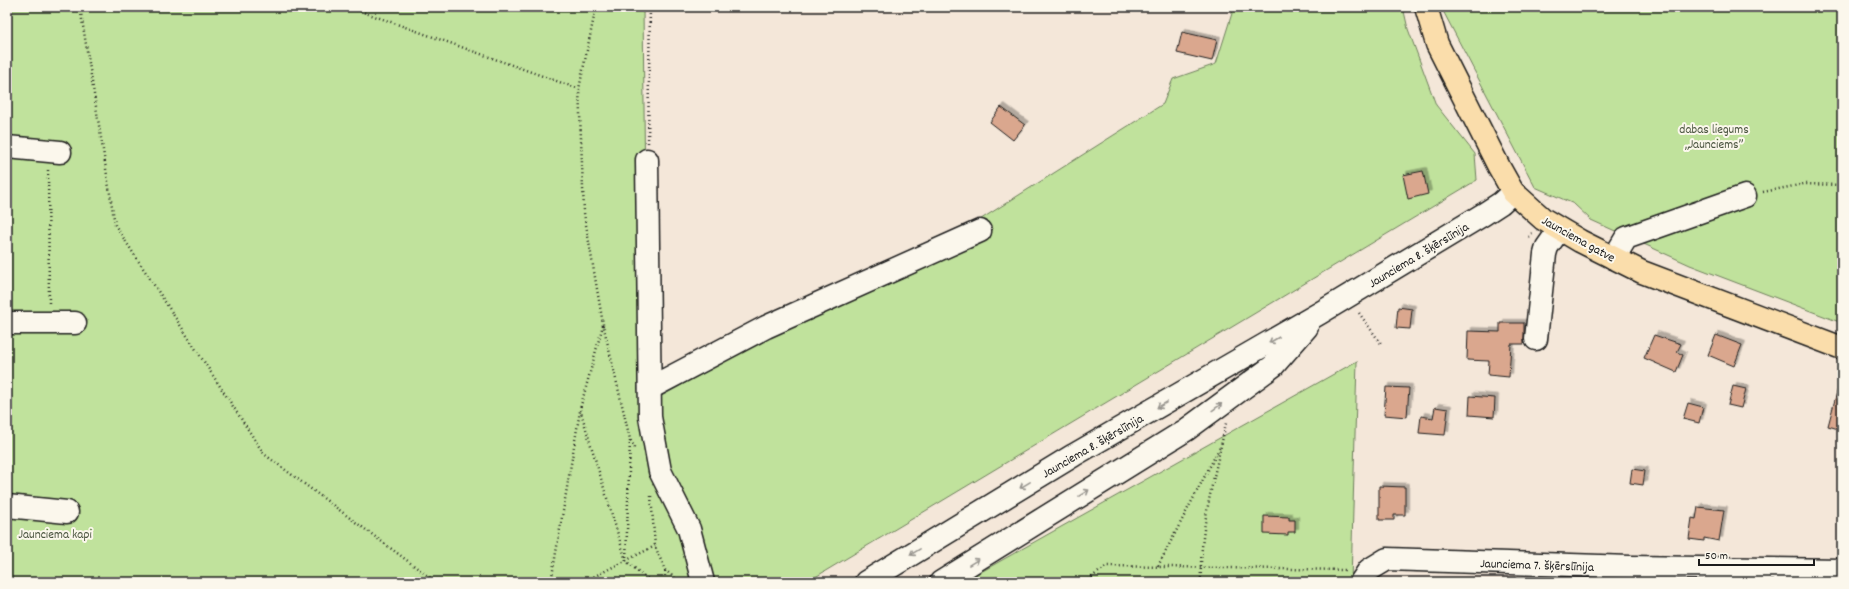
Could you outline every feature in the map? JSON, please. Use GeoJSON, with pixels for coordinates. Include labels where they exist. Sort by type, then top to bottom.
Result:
{"type":"FeatureCollection","features":[{"type":"Feature","properties":{"kind":"main road","name":"Jaunciema gatve"},"geometry":{"type":"LineString","coordinates":[[1426,7],[1437,44],[1483,137],[1513,192],[1543,219],[1559,230],[1642,272],[1842,348]]}},
{"type":"Feature","properties":{"kind":"street"},"geometry":{"type":"LineString","coordinates":[[7,147],[54,152]]}},
{"type":"Feature","properties":{"kind":"street"},"geometry":{"type":"LineString","coordinates":[[648,160],[650,417],[660,471],[689,529],[703,582]]}},
{"type":"Feature","properties":{"kind":"street","name":"Jaunciema 8. šķērslīnija"},"geometry":{"type":"LineString","coordinates":[[866,582],[1074,455],[1320,313],[1484,214],[1501,203],[1513,192]]}},
{"type":"Feature","properties":{"kind":"street"},"geometry":{"type":"LineString","coordinates":[[1614,258],[1626,238],[1745,196]]}},
{"type":"Feature","properties":{"kind":"street"},"geometry":{"type":"LineString","coordinates":[[1536,339],[1545,254],[1559,230]]}},
{"type":"Feature","properties":{"kind":"street"},"geometry":{"type":"LineString","coordinates":[[650,388],[766,327],[980,231]]}},
{"type":"Feature","properties":{"kind":"street","name":"Jaunciema 8. šķērslīnija"},"geometry":{"type":"LineString","coordinates":[[941,582],[1186,430],[1273,366],[1320,313]]}},
{"type":"Feature","properties":{"kind":"street"},"geometry":{"type":"LineString","coordinates":[[7,323],[75,324]]}},
{"type":"Feature","properties":{"kind":"street"},"geometry":{"type":"LineString","coordinates":[[7,506],[67,512]]}},
{"type":"Feature","properties":{"kind":"street","name":"Jaunciema 7. šķērslīnija"},"geometry":{"type":"LineString","coordinates":[[1365,576],[1387,559],[1576,574],[1842,570]]}},
{"type":"Feature","properties":{"kind":"path"},"geometry":{"type":"LineString","coordinates":[[80,7],[115,225],[264,454],[436,582]]}},
{"type":"Feature","properties":{"kind":"path"},"geometry":{"type":"LineString","coordinates":[[349,7],[579,89]]}},
{"type":"Feature","properties":{"kind":"path"},"geometry":{"type":"LineString","coordinates":[[596,7],[579,89],[584,213],[603,324],[630,439],[626,561]]}},
{"type":"Feature","properties":{"kind":"path"},"geometry":{"type":"LineString","coordinates":[[648,160],[650,7]]}},
{"type":"Feature","properties":{"kind":"path"},"geometry":{"type":"LineString","coordinates":[[49,323],[54,152]]}},
{"type":"Feature","properties":{"kind":"path"},"geometry":{"type":"LineString","coordinates":[[1745,196],[1804,184],[1842,185]]}},
{"type":"Feature","properties":{"kind":"path"},"geometry":{"type":"LineString","coordinates":[[1529,237],[1532,232]]}},
{"type":"Feature","properties":{"kind":"path"},"geometry":{"type":"LineString","coordinates":[[1359,313],[1382,345]]}},
{"type":"Feature","properties":{"kind":"path"},"geometry":{"type":"LineString","coordinates":[[551,582],[580,409],[603,324]]}},
{"type":"Feature","properties":{"kind":"path"},"geometry":{"type":"LineString","coordinates":[[1201,582],[1200,566],[1203,535],[1232,396]]}},
{"type":"Feature","properties":{"kind":"path"},"geometry":{"type":"LineString","coordinates":[[580,409],[626,561],[651,582]]}},
{"type":"Feature","properties":{"kind":"path"},"geometry":{"type":"LineString","coordinates":[[630,439],[638,452]]}},
{"type":"Feature","properties":{"kind":"path"},"geometry":{"type":"LineString","coordinates":[[1158,566],[1222,443]]}},
{"type":"Feature","properties":{"kind":"path"},"geometry":{"type":"LineString","coordinates":[[583,582],[655,546]]}},
{"type":"Feature","properties":{"kind":"path"},"geometry":{"type":"LineString","coordinates":[[1085,582],[1107,566],[1200,566],[1365,576]]}},
{"type":"Feature","properties":{"kind":"path"},"geometry":{"type":"LineString","coordinates":[[665,570],[665,582]]}},
{"type":"Feature","properties":{"kind":"green space","name":"Jaunciema kapi"},"geometry":{"type":"Polygon","coordinates":[[[7,7],[643,7],[647,404],[959,233],[1163,104],[1173,79],[1216,64],[1234,7],[1403,7],[1408,29],[1436,105],[1475,154],[1477,180],[807,582],[7,582],[7,7]]]}},
{"type":"Feature","properties":{"kind":"green space","name":"dabas liegums „Jaunciems”"},"geometry":{"type":"Polygon","coordinates":[[[1441,7],[1842,7],[1842,323],[1690,265],[1591,220],[1574,204],[1535,187],[1441,7]]]}},
{"type":"Feature","properties":{"kind":"green space"},"geometry":{"type":"Polygon","coordinates":[[[1357,361],[1351,582],[963,582],[1357,361]]]}},
{"type":"Feature","properties":{"kind":"building"},"geometry":{"type":"Polygon","coordinates":[[[1182,32],[1217,40],[1212,61],[1177,53],[1182,32]]]}},
{"type":"Feature","properties":{"kind":"building"},"geometry":{"type":"Polygon","coordinates":[[[1001,107],[1025,125],[1013,140],[990,122],[1001,107]]]}},
{"type":"Feature","properties":{"kind":"building"},"geometry":{"type":"Polygon","coordinates":[[[1423,171],[1428,194],[1408,199],[1403,175],[1423,171]]]}},
{"type":"Feature","properties":{"kind":"building"},"geometry":{"type":"Polygon","coordinates":[[[1398,307],[1412,309],[1410,329],[1396,328],[1398,307]]]}},
{"type":"Feature","properties":{"kind":"building"},"geometry":{"type":"Polygon","coordinates":[[[1500,323],[1524,323],[1524,344],[1511,344],[1509,377],[1488,375],[1489,361],[1467,360],[1468,331],[1500,332],[1500,323]]]}},
{"type":"Feature","properties":{"kind":"building"},"geometry":{"type":"Polygon","coordinates":[[[1654,335],[1681,344],[1677,352],[1683,355],[1676,372],[1644,358],[1654,335]]]}},
{"type":"Feature","properties":{"kind":"building"},"geometry":{"type":"Polygon","coordinates":[[[1716,335],[1742,345],[1734,366],[1708,355],[1716,335]]]}},
{"type":"Feature","properties":{"kind":"building"},"geometry":{"type":"Polygon","coordinates":[[[1733,386],[1746,389],[1741,408],[1728,405],[1733,386]]]}},
{"type":"Feature","properties":{"kind":"building"},"geometry":{"type":"Polygon","coordinates":[[[1386,387],[1409,388],[1407,417],[1384,415],[1386,387]]]}},
{"type":"Feature","properties":{"kind":"building"},"geometry":{"type":"Polygon","coordinates":[[[1838,388],[1842,389],[1842,430],[1828,426],[1838,388]]]}},
{"type":"Feature","properties":{"kind":"building"},"geometry":{"type":"Polygon","coordinates":[[[1470,396],[1495,398],[1494,417],[1469,415],[1470,396]]]}},
{"type":"Feature","properties":{"kind":"building"},"geometry":{"type":"Polygon","coordinates":[[[1688,403],[1703,407],[1699,423],[1683,419],[1688,403]]]}},
{"type":"Feature","properties":{"kind":"building"},"geometry":{"type":"Polygon","coordinates":[[[1435,407],[1448,409],[1445,435],[1419,433],[1421,416],[1433,418],[1435,407]]]}},
{"type":"Feature","properties":{"kind":"building"},"geometry":{"type":"Polygon","coordinates":[[[1632,469],[1645,471],[1643,485],[1630,483],[1632,469]]]}},
{"type":"Feature","properties":{"kind":"building"},"geometry":{"type":"Polygon","coordinates":[[[1379,486],[1405,487],[1405,515],[1394,515],[1394,520],[1379,520],[1379,486]]]}},
{"type":"Feature","properties":{"kind":"building"},"geometry":{"type":"Polygon","coordinates":[[[1698,507],[1724,510],[1719,541],[1704,538],[1704,541],[1689,539],[1692,518],[1696,519],[1698,507]]]}},
{"type":"Feature","properties":{"kind":"building"},"geometry":{"type":"Polygon","coordinates":[[[1264,516],[1289,517],[1289,520],[1295,520],[1295,532],[1288,532],[1288,535],[1264,534],[1264,516]]]}}]}
